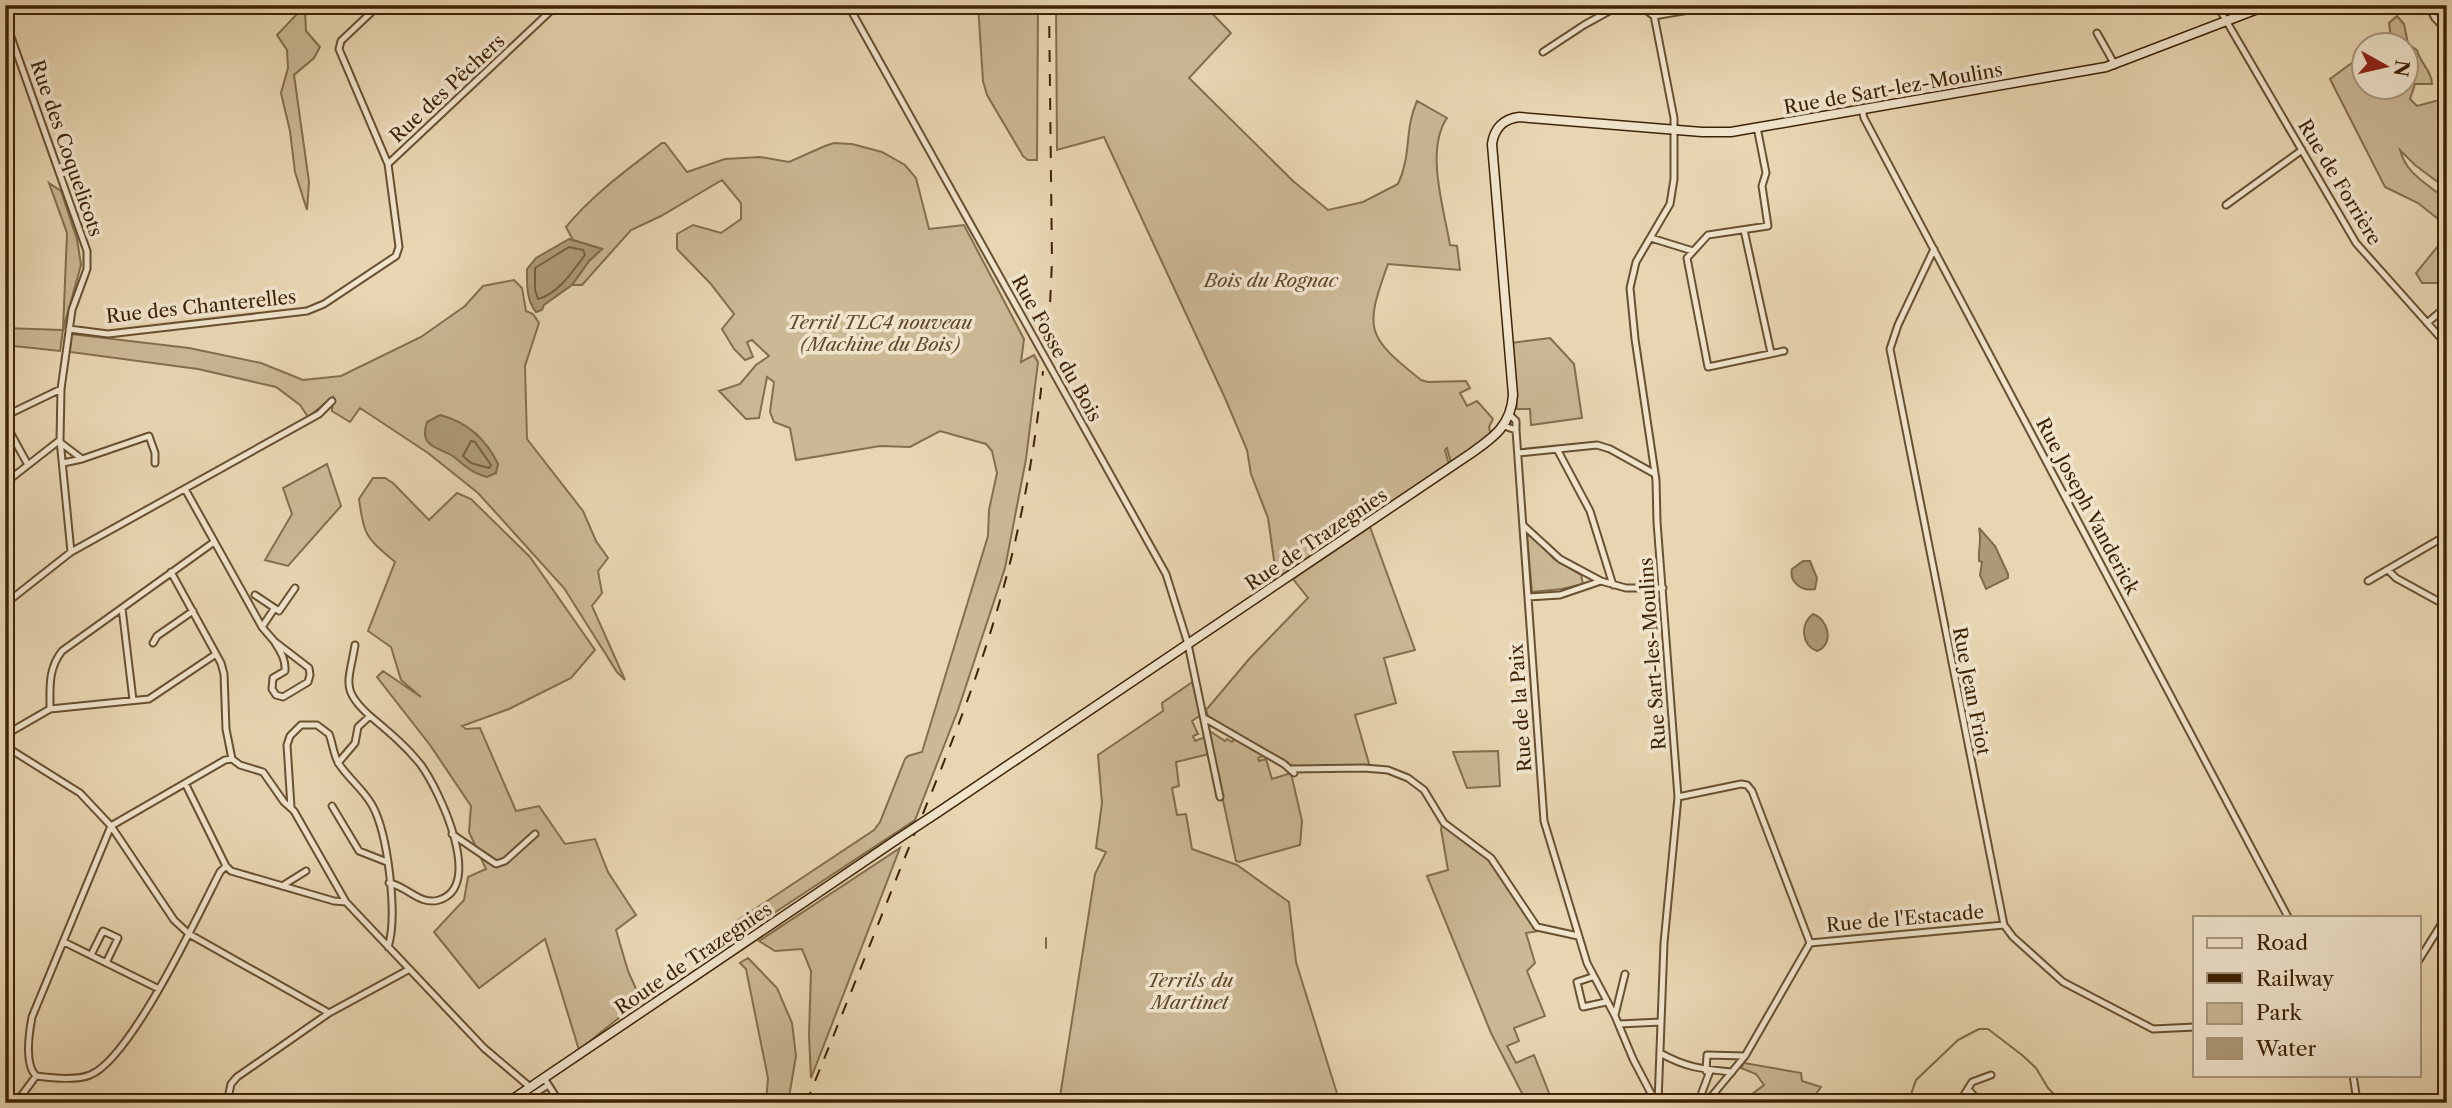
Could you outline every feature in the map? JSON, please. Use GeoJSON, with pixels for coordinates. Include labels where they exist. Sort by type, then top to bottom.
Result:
{"type":"FeatureCollection","features":[{"type":"Feature","properties":{"kind":"main road","name":"Rue de Sart-lez-Moulins"},"geometry":{"type":"LineString","coordinates":[[1495,132],[1503,122],[1517,117],[1675,130],[1724,132],[1757,127],[2115,65],[2268,5]]}},
{"type":"Feature","properties":{"kind":"main road","name":"Rue de Trazegnies"},"geometry":{"type":"LineString","coordinates":[[896,840],[1486,443],[1504,426],[1510,415],[1513,395],[1492,151],[1495,132]]}},
{"type":"Feature","properties":{"kind":"main road","name":"Route de Trazegnies"},"geometry":{"type":"LineString","coordinates":[[507,1103],[530,1087],[546,1081],[896,840]]}},
{"type":"Feature","properties":{"kind":"street"},"geometry":{"type":"LineString","coordinates":[[379,5],[341,41],[339,49],[388,164]]}},
{"type":"Feature","properties":{"kind":"street","name":"Rue des Pêchers"},"geometry":{"type":"LineString","coordinates":[[388,164],[557,5]]}},
{"type":"Feature","properties":{"kind":"street","name":"Rue Fosse du Bois"},"geometry":{"type":"LineString","coordinates":[[848,5],[1160,563],[1174,595],[1188,644],[1206,719],[1220,797]]}},
{"type":"Feature","properties":{"kind":"street"},"geometry":{"type":"LineString","coordinates":[[1543,52],[1620,5]]}},
{"type":"Feature","properties":{"kind":"street"},"geometry":{"type":"LineString","coordinates":[[1639,5],[1654,16],[1717,5]]}},
{"type":"Feature","properties":{"kind":"street"},"geometry":{"type":"LineString","coordinates":[[1653,5],[1675,130]]}},
{"type":"Feature","properties":{"kind":"street","name":"Rue de Forrière"},"geometry":{"type":"LineString","coordinates":[[2217,5],[2356,243],[2447,345]]}},
{"type":"Feature","properties":{"kind":"street"},"geometry":{"type":"LineString","coordinates":[[2428,5],[2447,31]]}},
{"type":"Feature","properties":{"kind":"street","name":"Rue des Coquelicots"},"geometry":{"type":"LineString","coordinates":[[5,20],[87,251],[87,269],[72,310],[61,389],[61,441],[71,552]]}},
{"type":"Feature","properties":{"kind":"street"},"geometry":{"type":"LineString","coordinates":[[2097,33],[2115,65]]}},
{"type":"Feature","properties":{"kind":"street","name":"Rue Joseph Vanderick"},"geometry":{"type":"LineString","coordinates":[[1862,109],[1864,118],[2287,916]]}},
{"type":"Feature","properties":{"kind":"street"},"geometry":{"type":"LineString","coordinates":[[1757,127],[1766,173],[1762,186],[1768,226],[1708,235],[1687,258],[1709,367],[1784,351]]}},
{"type":"Feature","properties":{"kind":"street","name":"Rue Sart-les-Moulins"},"geometry":{"type":"LineString","coordinates":[[1657,1103],[1664,943],[1678,797],[1655,474],[1638,349],[1634,339],[1630,288],[1636,262],[1666,215],[1673,193],[1675,130]]}},
{"type":"Feature","properties":{"kind":"street"},"geometry":{"type":"LineString","coordinates":[[2226,205],[2302,150]]}},
{"type":"Feature","properties":{"kind":"street","name":"Rue des Chanterelles"},"geometry":{"type":"LineString","coordinates":[[69,329],[108,334],[307,310],[324,304],[396,256],[399,247],[388,164]]}},
{"type":"Feature","properties":{"kind":"street"},"geometry":{"type":"LineString","coordinates":[[1744,230],[1771,353]]}},
{"type":"Feature","properties":{"kind":"street"},"geometry":{"type":"LineString","coordinates":[[1651,238],[1693,251]]}},
{"type":"Feature","properties":{"kind":"street","name":"Rue Jean Friot"},"geometry":{"type":"LineString","coordinates":[[1934,249],[1898,325],[1890,349],[2004,925]]}},
{"type":"Feature","properties":{"kind":"street"},"geometry":{"type":"LineString","coordinates":[[2427,323],[2447,306]]}},
{"type":"Feature","properties":{"kind":"street"},"geometry":{"type":"LineString","coordinates":[[5,416],[61,389]]}},
{"type":"Feature","properties":{"kind":"street"},"geometry":{"type":"LineString","coordinates":[[5,604],[71,552],[319,414],[332,401]]}},
{"type":"Feature","properties":{"kind":"street","name":"Rue de la Paix"},"geometry":{"type":"LineString","coordinates":[[1510,415],[1516,421],[1544,821],[1592,977],[1615,1016],[1633,1059],[1657,1103]]}},
{"type":"Feature","properties":{"kind":"street"},"geometry":{"type":"LineString","coordinates":[[5,423],[28,465]]}},
{"type":"Feature","properties":{"kind":"street"},"geometry":{"type":"LineString","coordinates":[[1504,426],[1516,430]]}},
{"type":"Feature","properties":{"kind":"street"},"geometry":{"type":"LineString","coordinates":[[63,463],[149,436],[155,453],[155,463]]}},
{"type":"Feature","properties":{"kind":"street"},"geometry":{"type":"LineString","coordinates":[[5,483],[61,441],[82,459]]}},
{"type":"Feature","properties":{"kind":"street"},"geometry":{"type":"LineString","coordinates":[[1518,453],[1597,445],[1610,449],[1655,474]]}},
{"type":"Feature","properties":{"kind":"street"},"geometry":{"type":"LineString","coordinates":[[1557,449],[1590,511],[1613,585]]}},
{"type":"Feature","properties":{"kind":"street"},"geometry":{"type":"LineString","coordinates":[[185,489],[262,627],[282,652],[285,671],[271,682],[276,695],[282,697],[308,682],[310,675],[309,668],[274,641]]}},
{"type":"Feature","properties":{"kind":"street"},"geometry":{"type":"LineString","coordinates":[[1523,525],[1560,559],[1601,581],[1626,588],[1663,589]]}},
{"type":"Feature","properties":{"kind":"street"},"geometry":{"type":"LineString","coordinates":[[2368,581],[2447,535]]}},
{"type":"Feature","properties":{"kind":"street"},"geometry":{"type":"LineString","coordinates":[[2439,539],[2447,542]]}},
{"type":"Feature","properties":{"kind":"street"},"geometry":{"type":"LineString","coordinates":[[50,709],[50,678],[57,658],[71,643],[215,542]]}},
{"type":"Feature","properties":{"kind":"street"},"geometry":{"type":"LineString","coordinates":[[2388,570],[2396,578],[2447,606]]}},
{"type":"Feature","properties":{"kind":"street"},"geometry":{"type":"LineString","coordinates":[[171,572],[216,654],[224,674],[226,729],[232,759],[240,765],[263,772],[284,802],[291,807],[346,902],[484,1048],[530,1087]]}},
{"type":"Feature","properties":{"kind":"street"},"geometry":{"type":"LineString","coordinates":[[1528,597],[1560,595],[1601,581]]}},
{"type":"Feature","properties":{"kind":"street"},"geometry":{"type":"LineString","coordinates":[[262,627],[295,589]]}},
{"type":"Feature","properties":{"kind":"street"},"geometry":{"type":"LineString","coordinates":[[255,595],[276,610]]}},
{"type":"Feature","properties":{"kind":"street"},"geometry":{"type":"LineString","coordinates":[[122,608],[133,700]]}},
{"type":"Feature","properties":{"kind":"street"},"geometry":{"type":"LineString","coordinates":[[153,643],[157,636],[193,611]]}},
{"type":"Feature","properties":{"kind":"street"},"geometry":{"type":"LineString","coordinates":[[355,645],[349,687],[351,697],[403,743],[431,780],[452,834],[460,870],[454,891],[432,902],[425,901],[397,884],[389,883]]}},
{"type":"Feature","properties":{"kind":"street"},"geometry":{"type":"LineString","coordinates":[[5,735],[50,709],[149,699],[216,654]]}},
{"type":"Feature","properties":{"kind":"street"},"geometry":{"type":"LineString","coordinates":[[285,665],[290,658],[296,656]]}},
{"type":"Feature","properties":{"kind":"street"},"geometry":{"type":"LineString","coordinates":[[338,763],[355,743],[358,727],[370,716]]}},
{"type":"Feature","properties":{"kind":"street"},"geometry":{"type":"LineString","coordinates":[[1206,719],[1293,771],[1371,768],[1395,771],[1408,778],[1424,790],[1444,822],[1491,858],[1537,927],[1578,936]]}},
{"type":"Feature","properties":{"kind":"street"},"geometry":{"type":"LineString","coordinates":[[291,807],[288,745],[290,736],[302,725],[310,724],[323,728],[329,734],[332,751],[338,763],[363,790],[383,828],[393,934],[388,947]]}},
{"type":"Feature","properties":{"kind":"street"},"geometry":{"type":"LineString","coordinates":[[5,746],[80,793],[111,827],[174,920],[189,934],[329,1013]]}},
{"type":"Feature","properties":{"kind":"street"},"geometry":{"type":"LineString","coordinates":[[226,866],[220,872],[159,989],[114,1057],[100,1070],[80,1077],[36,1076],[30,1065],[32,1017],[111,827],[185,783],[232,759]]}},
{"type":"Feature","properties":{"kind":"street"},"geometry":{"type":"LineString","coordinates":[[185,783],[230,871],[334,901],[346,902]]}},
{"type":"Feature","properties":{"kind":"street"},"geometry":{"type":"LineString","coordinates":[[1678,797],[1747,785],[1752,791],[1810,943],[1745,1056],[1706,1103]]}},
{"type":"Feature","properties":{"kind":"street"},"geometry":{"type":"LineString","coordinates":[[332,806],[359,851],[387,862]]}},
{"type":"Feature","properties":{"kind":"street"},"geometry":{"type":"LineString","coordinates":[[452,834],[496,864],[505,860],[535,834]]}},
{"type":"Feature","properties":{"kind":"street"},"geometry":{"type":"LineString","coordinates":[[282,886],[306,871]]}},
{"type":"Feature","properties":{"kind":"street"},"geometry":{"type":"LineString","coordinates":[[2420,958],[2447,915]]}},
{"type":"Feature","properties":{"kind":"street"},"geometry":{"type":"LineString","coordinates":[[2004,925],[2013,937],[2063,982],[2074,988],[2153,1029],[2193,1027]]}},
{"type":"Feature","properties":{"kind":"street","name":"Rue de l'Estacade"},"geometry":{"type":"LineString","coordinates":[[1810,943],[2004,925]]}},
{"type":"Feature","properties":{"kind":"street"},"geometry":{"type":"LineString","coordinates":[[91,956],[103,931],[110,934],[118,938],[106,963]]}},
{"type":"Feature","properties":{"kind":"street"},"geometry":{"type":"LineString","coordinates":[[64,942],[159,989]]}},
{"type":"Feature","properties":{"kind":"street"},"geometry":{"type":"LineString","coordinates":[[227,1103],[231,1084],[237,1077],[329,1013],[408,970]]}},
{"type":"Feature","properties":{"kind":"street"},"geometry":{"type":"LineString","coordinates":[[1615,1016],[1625,974]]}},
{"type":"Feature","properties":{"kind":"street"},"geometry":{"type":"LineString","coordinates":[[1592,977],[1577,982],[1583,1007],[1606,1002]]}},
{"type":"Feature","properties":{"kind":"street"},"geometry":{"type":"LineString","coordinates":[[1619,1024],[1661,1022]]}},
{"type":"Feature","properties":{"kind":"street"},"geometry":{"type":"LineString","coordinates":[[1660,1053],[1679,1063],[1708,1071],[1732,1072]]}},
{"type":"Feature","properties":{"kind":"street"},"geometry":{"type":"LineString","coordinates":[[1698,1103],[1708,1071],[1707,1055],[1745,1056]]}},
{"type":"Feature","properties":{"kind":"street"},"geometry":{"type":"LineString","coordinates":[[1959,1103],[1978,1079],[1991,1074]]}},
{"type":"Feature","properties":{"kind":"street"},"geometry":{"type":"LineString","coordinates":[[16,1103],[36,1076]]}},
{"type":"Feature","properties":{"kind":"street"},"geometry":{"type":"LineString","coordinates":[[2353,1076],[2354,1091],[2357,1101],[2361,1103]]}},
{"type":"Feature","properties":{"kind":"street"},"geometry":{"type":"LineString","coordinates":[[525,1100],[546,1081],[560,1103]]}},
{"type":"Feature","properties":{"kind":"street"},"geometry":{"type":"LineString","coordinates":[[1968,1089],[1980,1103]]}},
{"type":"Feature","properties":{"kind":"green space"},"geometry":{"type":"Polygon","coordinates":[[[300,5],[310,5],[305,10],[306,31],[320,47],[314,58],[294,75],[309,182],[307,210],[295,172],[290,131],[281,93],[288,68],[287,50],[277,35],[298,13],[300,5]]]}},
{"type":"Feature","properties":{"kind":"green space"},"geometry":{"type":"Polygon","coordinates":[[[978,5],[1038,5],[1037,160],[1028,160],[1023,156],[987,95],[983,81],[978,5]]]}},
{"type":"Feature","properties":{"kind":"green space","name":"Bois du Rognac"},"geometry":{"type":"Polygon","coordinates":[[[1056,5],[1204,5],[1231,33],[1189,78],[1293,181],[1328,210],[1363,202],[1398,184],[1417,101],[1447,118],[1437,146],[1438,180],[1450,245],[1457,246],[1460,270],[1388,264],[1373,318],[1380,341],[1389,353],[1421,380],[1466,381],[1470,388],[1460,393],[1467,406],[1477,401],[1493,419],[1489,427],[1491,436],[1451,463],[1447,448],[1445,450],[1449,465],[1277,581],[1268,518],[1251,474],[1247,450],[1104,137],[1057,150],[1056,5]]]}},
{"type":"Feature","properties":{"kind":"green space"},"geometry":{"type":"Polygon","coordinates":[[[2397,16],[2404,24],[2406,32],[2390,32],[2389,23],[2397,16]]]}},
{"type":"Feature","properties":{"kind":"green space"},"geometry":{"type":"Polygon","coordinates":[[[2420,57],[2428,71],[2432,84],[2420,84],[2420,57]]]}},
{"type":"Feature","properties":{"kind":"green space"},"geometry":{"type":"Polygon","coordinates":[[[2350,64],[2350,102],[2413,102],[2417,106],[2447,98],[2447,189],[2400,150],[2413,173],[2447,201],[2447,226],[2418,203],[2385,187],[2330,79],[2350,64]]]}},
{"type":"Feature","properties":{"kind":"green space","name":"Terril TLC4 nouveau (Machine du Bois)"},"geometry":{"type":"Polygon","coordinates":[[[665,143],[687,172],[725,159],[760,157],[789,162],[834,143],[852,144],[882,152],[905,165],[916,178],[929,229],[964,225],[1024,339],[1021,362],[1034,355],[1038,362],[1026,459],[1005,568],[958,710],[915,820],[736,938],[731,931],[734,923],[874,830],[880,822],[905,759],[922,752],[988,536],[989,510],[997,473],[992,451],[986,444],[940,431],[910,447],[880,446],[796,460],[790,428],[774,422],[770,412],[774,382],[767,377],[759,418],[746,419],[719,391],[740,384],[756,365],[769,356],[752,340],[747,342],[753,357],[745,360],[734,349],[722,329],[734,314],[710,283],[677,249],[677,234],[693,225],[721,233],[741,219],[741,203],[722,180],[661,216],[631,230],[582,285],[572,285],[589,261],[602,249],[573,240],[566,227],[599,193],[665,143]]]}},
{"type":"Feature","properties":{"kind":"green space"},"geometry":{"type":"Polygon","coordinates":[[[49,183],[61,191],[77,239],[81,265],[63,330],[67,233],[49,183]]]}},
{"type":"Feature","properties":{"kind":"green space"},"geometry":{"type":"Polygon","coordinates":[[[2447,235],[2447,283],[2422,283],[2416,273],[2447,235]]]}},
{"type":"Feature","properties":{"kind":"green space"},"geometry":{"type":"Polygon","coordinates":[[[514,280],[522,288],[526,311],[533,314],[539,323],[525,366],[527,439],[583,511],[596,541],[608,558],[598,571],[602,593],[592,606],[625,680],[617,672],[564,588],[478,493],[428,453],[360,408],[350,422],[332,411],[333,397],[308,417],[300,405],[276,387],[198,369],[70,352],[71,334],[189,348],[261,363],[303,380],[341,376],[421,337],[465,306],[483,286],[514,280]]]}},
{"type":"Feature","properties":{"kind":"green space"},"geometry":{"type":"Polygon","coordinates":[[[5,328],[63,330],[60,351],[5,345],[5,328]]]}},
{"type":"Feature","properties":{"kind":"green space"},"geometry":{"type":"Polygon","coordinates":[[[1550,338],[1574,364],[1582,418],[1531,425],[1530,409],[1517,409],[1511,343],[1550,338]]]}},
{"type":"Feature","properties":{"kind":"green space"},"geometry":{"type":"Polygon","coordinates":[[[327,464],[341,506],[288,566],[265,560],[292,514],[283,488],[327,464]]]}},
{"type":"Feature","properties":{"kind":"green space"},"geometry":{"type":"Polygon","coordinates":[[[373,478],[385,478],[393,483],[429,520],[457,493],[471,499],[530,557],[595,650],[571,678],[509,709],[462,726],[466,729],[480,728],[516,811],[539,806],[565,844],[595,839],[608,872],[636,915],[616,930],[628,971],[641,1000],[579,1050],[545,939],[479,988],[434,932],[464,900],[468,877],[486,869],[469,832],[471,806],[430,745],[377,677],[383,671],[421,697],[401,680],[391,647],[368,631],[395,562],[372,541],[365,529],[359,499],[373,478]]]}},
{"type":"Feature","properties":{"kind":"green space"},"geometry":{"type":"Polygon","coordinates":[[[1370,527],[1415,650],[1384,658],[1396,703],[1355,715],[1370,767],[1294,767],[1209,719],[1206,710],[1250,658],[1308,598],[1293,579],[1370,527]]]}},
{"type":"Feature","properties":{"kind":"green space"},"geometry":{"type":"Polygon","coordinates":[[[1533,535],[1554,559],[1581,575],[1583,584],[1532,592],[1527,536],[1533,535]]]}},
{"type":"Feature","properties":{"kind":"green space","name":"Terrils du Martinet"},"geometry":{"type":"Polygon","coordinates":[[[1194,681],[1202,714],[1192,721],[1198,734],[1193,736],[1195,741],[1205,737],[1209,754],[1176,762],[1179,786],[1172,788],[1177,815],[1186,814],[1192,849],[1237,865],[1289,902],[1296,962],[1340,1103],[1059,1103],[1095,874],[1106,852],[1096,848],[1102,803],[1098,755],[1163,711],[1162,703],[1194,681]]]}},
{"type":"Feature","properties":{"kind":"green space"},"geometry":{"type":"Polygon","coordinates":[[[1208,730],[1225,741],[1227,739],[1232,742],[1235,738],[1266,755],[1258,758],[1259,761],[1266,759],[1272,779],[1291,773],[1302,821],[1300,845],[1236,861],[1208,730]]]}},
{"type":"Feature","properties":{"kind":"green space"},"geometry":{"type":"Polygon","coordinates":[[[1498,751],[1500,786],[1467,788],[1453,752],[1498,751]]]}},
{"type":"Feature","properties":{"kind":"green space"},"geometry":{"type":"Polygon","coordinates":[[[1443,823],[1492,861],[1534,928],[1539,931],[1526,933],[1535,963],[1527,971],[1545,1016],[1514,1028],[1519,1041],[1507,1046],[1516,1063],[1534,1055],[1553,1103],[1527,1103],[1491,1033],[1427,876],[1448,870],[1441,829],[1443,823]]]}},
{"type":"Feature","properties":{"kind":"green space"},"geometry":{"type":"Polygon","coordinates":[[[900,848],[811,1078],[811,971],[802,949],[775,951],[759,941],[900,848]]]}},
{"type":"Feature","properties":{"kind":"green space"},"geometry":{"type":"Polygon","coordinates":[[[748,958],[777,988],[792,1023],[796,1056],[788,1103],[766,1103],[768,1078],[746,969],[740,963],[748,958]]]}},
{"type":"Feature","properties":{"kind":"green space"},"geometry":{"type":"Polygon","coordinates":[[[1744,1063],[1801,1073],[1802,1081],[1821,1087],[1809,1103],[1740,1103],[1764,1085],[1756,1074],[1741,1068],[1744,1063]]]}},
{"type":"Feature","properties":{"kind":"water"},"geometry":{"type":"Polygon","coordinates":[[[569,239],[602,249],[589,261],[572,285],[536,312],[529,297],[527,269],[536,258],[569,239]]]}},
{"type":"Feature","properties":{"kind":"water"},"geometry":{"type":"Polygon","coordinates":[[[440,415],[459,422],[481,439],[498,464],[496,473],[487,477],[476,473],[428,442],[425,431],[427,422],[440,415]]]}},
{"type":"Feature","properties":{"kind":"water"},"geometry":{"type":"Polygon","coordinates":[[[1979,528],[1995,546],[2008,574],[2008,578],[1986,589],[1980,575],[1982,562],[1979,561],[1979,528]]]}},
{"type":"Feature","properties":{"kind":"water"},"geometry":{"type":"Polygon","coordinates":[[[1803,561],[1810,561],[1817,578],[1815,589],[1801,587],[1792,578],[1792,569],[1803,561]]]}},
{"type":"Feature","properties":{"kind":"water"},"geometry":{"type":"Polygon","coordinates":[[[1813,614],[1826,626],[1828,638],[1823,648],[1817,651],[1808,644],[1804,634],[1806,623],[1813,614]]]}},
{"type":"Feature","properties":{"kind":"waterway"},"geometry":{"type":"LineString","coordinates":[[1046,938],[1046,948]]}},
{"type":"Feature","properties":{"kind":"waterway"},"geometry":{"type":"LineString","coordinates":[[1908,1103],[1916,1080],[1958,1040],[1979,1029],[1988,1029],[2022,1055],[2036,1068],[2048,1088],[2062,1103]]}},
{"type":"Feature","properties":{"kind":"railway"},"geometry":{"type":"LineString","coordinates":[[1048,350],[1052,261],[1049,5]]}},
{"type":"Feature","properties":{"kind":"railway"},"geometry":{"type":"LineString","coordinates":[[806,1103],[948,752],[988,640],[1023,507],[1043,371]]}}]}
